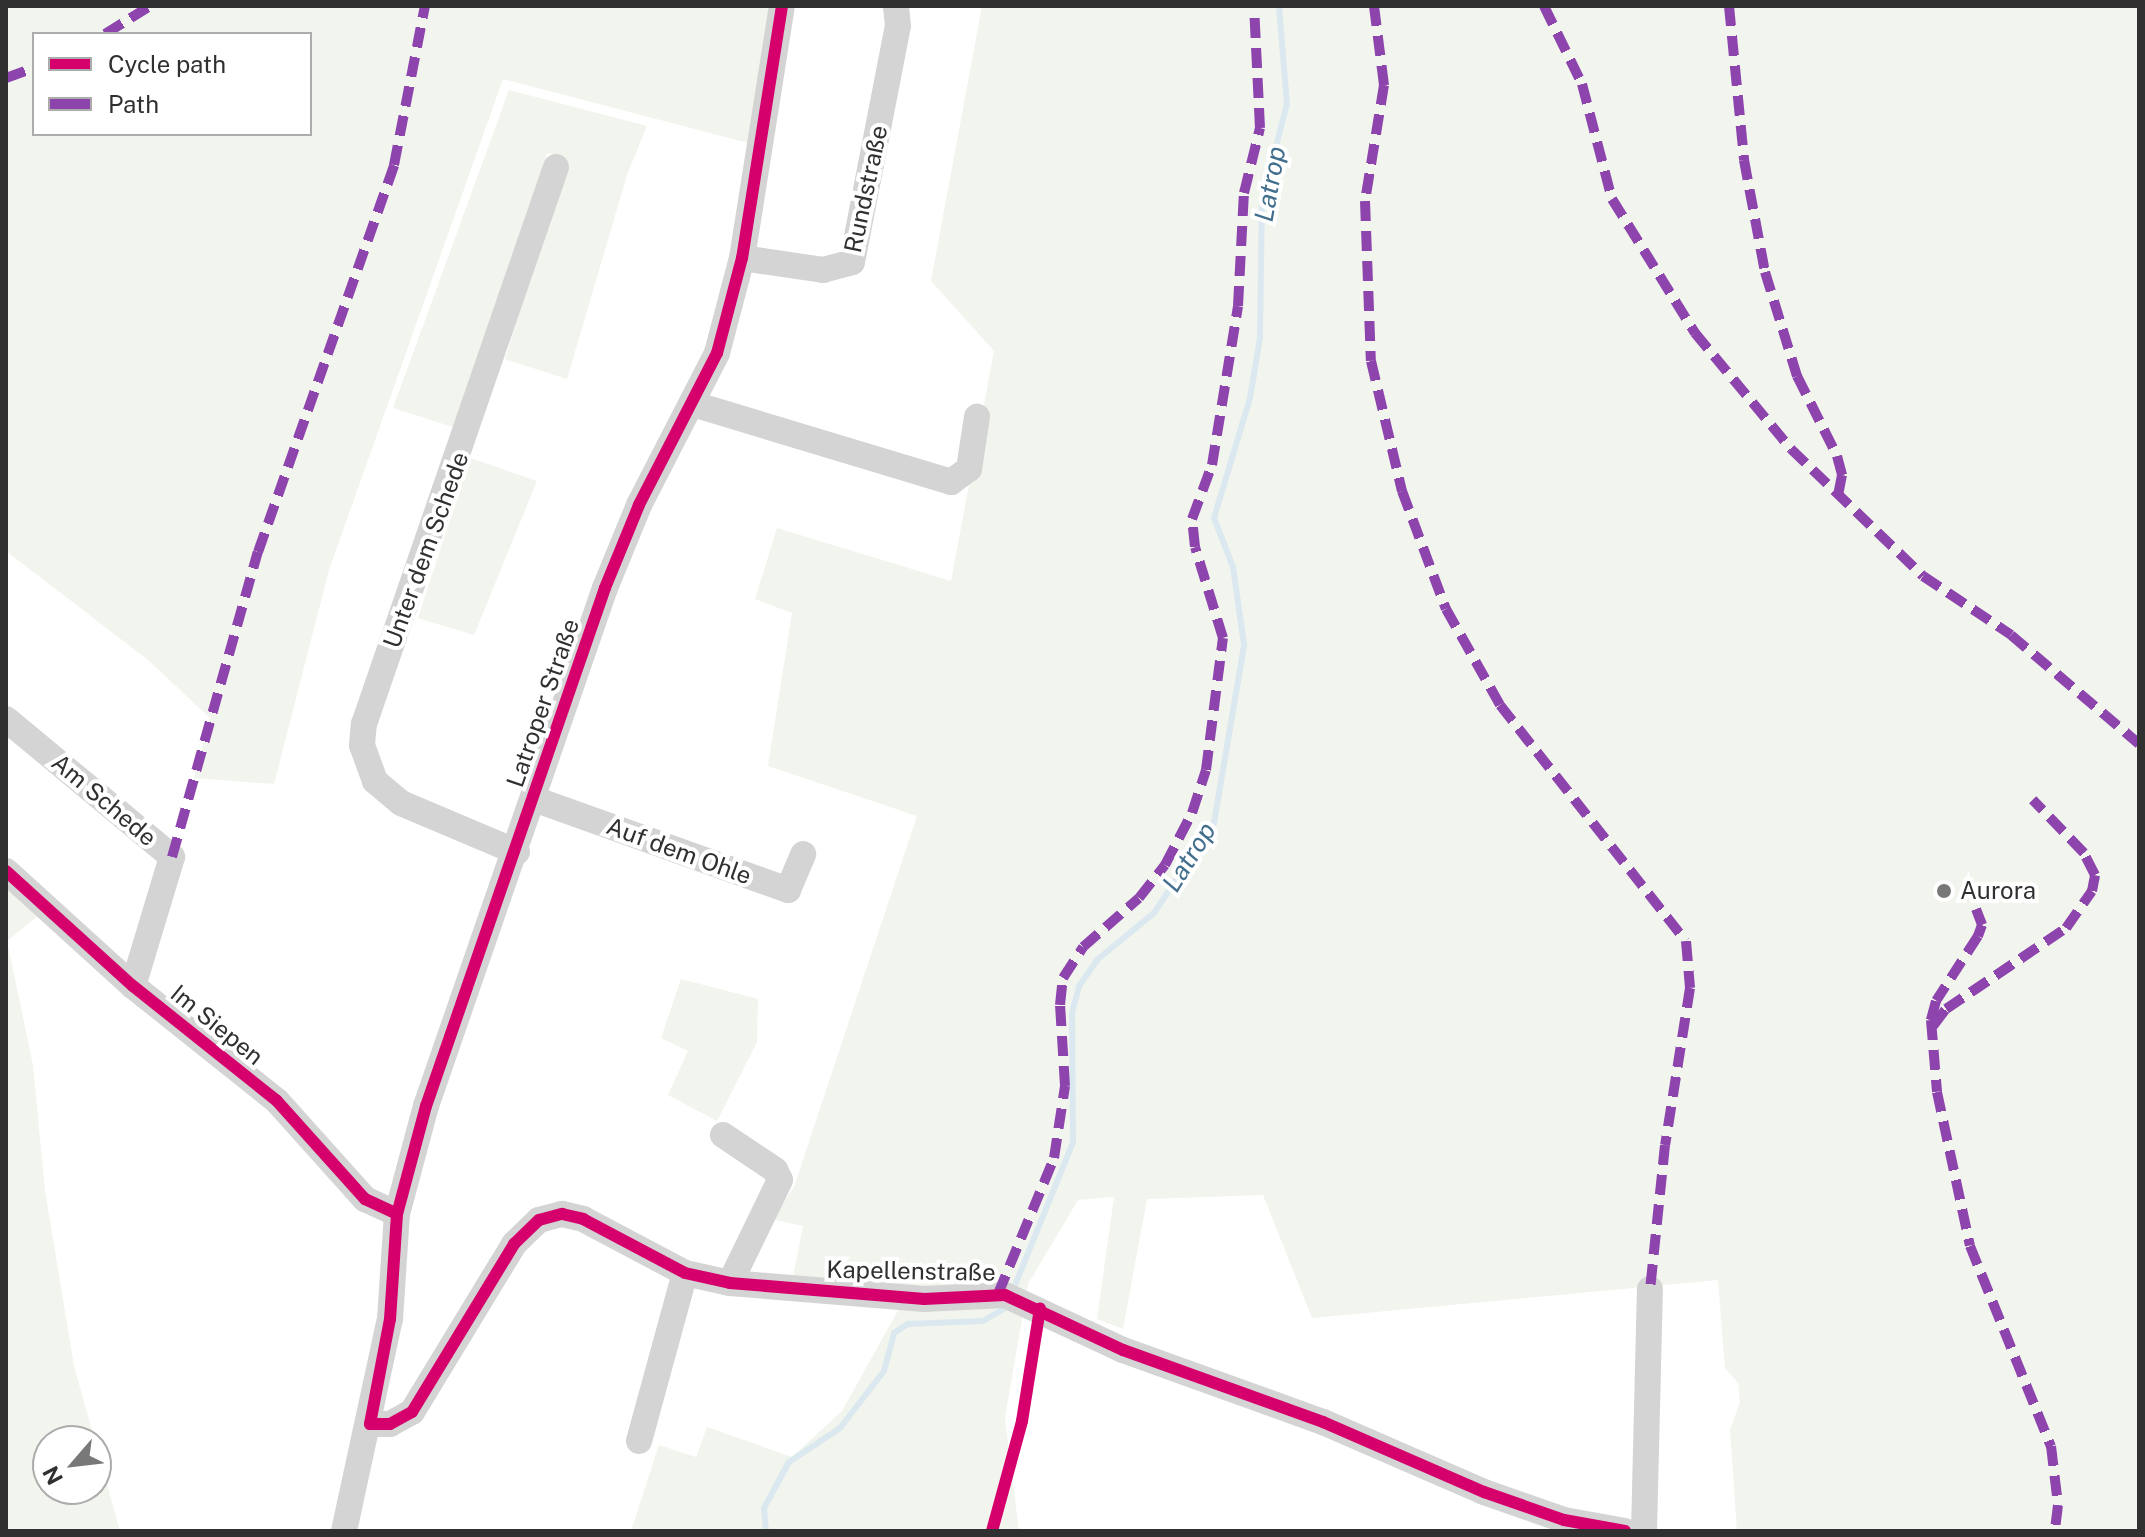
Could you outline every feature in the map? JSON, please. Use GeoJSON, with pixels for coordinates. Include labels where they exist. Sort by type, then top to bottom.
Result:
{"type":"FeatureCollection","features":[{"type":"Feature","properties":{"kind":"street","name":"Latroper Straße"},"geometry":{"type":"LineString","coordinates":[[344,1531],[370,1424],[390,1319],[397,1214],[426,1106],[517,852],[605,588],[639,505],[717,353],[742,258],[782,6]]}},
{"type":"Feature","properties":{"kind":"street","name":"Rundstraße"},"geometry":{"type":"LineString","coordinates":[[742,258],[823,270],[852,262],[898,26],[896,6]]}},
{"type":"Feature","properties":{"kind":"street","name":"Unter dem Schede"},"geometry":{"type":"LineString","coordinates":[[517,852],[401,803],[375,781],[362,745],[364,724],[556,167]]}},
{"type":"Feature","properties":{"kind":"street"},"geometry":{"type":"LineString","coordinates":[[693,404],[951,482],[969,469],[977,417]]}},
{"type":"Feature","properties":{"kind":"street","name":"Am Schede"},"geometry":{"type":"LineString","coordinates":[[6,719],[172,857],[133,986]]}},
{"type":"Feature","properties":{"kind":"street","name":"Auf dem Ohle"},"geometry":{"type":"LineString","coordinates":[[534,799],[788,890],[803,854]]}},
{"type":"Feature","properties":{"kind":"street","name":"Im Siepen"},"geometry":{"type":"LineString","coordinates":[[6,871],[133,986],[277,1101],[365,1199],[397,1214]]}},
{"type":"Feature","properties":{"kind":"street"},"geometry":{"type":"LineString","coordinates":[[723,1135],[775,1170],[780,1180],[730,1283]]}},
{"type":"Feature","properties":{"kind":"street","name":"Kapellenstraße"},"geometry":{"type":"LineString","coordinates":[[370,1424],[390,1424],[412,1412],[514,1244],[539,1220],[562,1214],[583,1219],[685,1273],[730,1283],[924,1299],[1017,1299],[1123,1350],[1323,1422],[1566,1526],[1625,1531]]}},
{"type":"Feature","properties":{"kind":"street"},"geometry":{"type":"LineString","coordinates":[[639,1441],[685,1273]]}},
{"type":"Feature","properties":{"kind":"street"},"geometry":{"type":"LineString","coordinates":[[1644,1531],[1650,1289]]}},
{"type":"Feature","properties":{"kind":"shaded area"},"geometry":{"type":"Polygon","coordinates":[[[6,6],[776,6],[752,144],[503,79],[329,570],[274,784],[194,778],[210,718],[148,660],[6,551],[6,6]]]}},
{"type":"Feature","properties":{"kind":"shaded area"},"geometry":{"type":"Polygon","coordinates":[[[982,6],[2139,6],[2139,1531],[1737,1531],[1730,1430],[1740,1402],[1738,1383],[1725,1368],[1718,1280],[1312,1318],[1263,1195],[1147,1199],[1123,1329],[1097,1319],[1114,1197],[1078,1200],[1028,1284],[1005,1418],[1019,1531],[631,1531],[659,1445],[696,1457],[707,1427],[792,1457],[842,1411],[910,1289],[792,1282],[803,1226],[771,1219],[794,1187],[917,816],[768,766],[792,613],[755,599],[777,528],[951,581],[994,351],[931,281],[982,6]]]}},
{"type":"Feature","properties":{"kind":"shaded area"},"geometry":{"type":"Polygon","coordinates":[[[509,90],[647,126],[627,175],[567,379],[505,359],[567,159],[547,153],[487,353],[453,427],[393,408],[509,90]]]}},
{"type":"Feature","properties":{"kind":"shaded area"},"geometry":{"type":"Polygon","coordinates":[[[470,458],[537,481],[474,635],[418,618],[470,458]]]}},
{"type":"Feature","properties":{"kind":"shaded area"},"geometry":{"type":"Polygon","coordinates":[[[6,884],[39,915],[7,941],[33,1065],[45,1191],[74,1366],[91,1425],[32,1425],[32,1505],[112,1505],[112,1502],[120,1531],[6,1531],[6,884]]]}},
{"type":"Feature","properties":{"kind":"shaded area"},"geometry":{"type":"Polygon","coordinates":[[[681,979],[758,999],[757,1042],[717,1121],[668,1095],[688,1051],[661,1038],[681,979]]]}},
{"type":"Feature","properties":{"kind":"waterway","name":"Latrop"},"geometry":{"type":"LineString","coordinates":[[1013,1290],[1073,1142],[1072,1013],[1079,986],[1097,960],[1154,913],[1214,823],[1244,645],[1233,567],[1214,518],[1250,398],[1260,338],[1262,200],[1287,104],[1279,6]]}},
{"type":"Feature","properties":{"kind":"waterway","name":"Latrop"},"geometry":{"type":"LineString","coordinates":[[766,1531],[764,1508],[789,1462],[840,1428],[884,1371],[894,1333],[908,1324],[983,1321],[1011,1305]]}},
{"type":"Feature","properties":{"kind":"marked path"},"geometry":{"type":"LineString","coordinates":[[108,32],[150,6]]}},
{"type":"Feature","properties":{"kind":"marked path"},"geometry":{"type":"LineString","coordinates":[[172,857],[258,552],[394,165],[425,6]]}},
{"type":"Feature","properties":{"kind":"marked path"},"geometry":{"type":"LineString","coordinates":[[998,1294],[1054,1158],[1065,1086],[1060,1005],[1063,978],[1083,947],[1139,898],[1165,865],[1192,813],[1206,770],[1223,638],[1195,547],[1192,519],[1212,465],[1238,306],[1244,193],[1260,128],[1254,6]]}},
{"type":"Feature","properties":{"kind":"marked path"},"geometry":{"type":"LineString","coordinates":[[1374,6],[1384,85],[1365,201],[1371,361],[1402,491],[1446,609],[1500,705],[1686,941],[1690,988],[1665,1145],[1650,1289]]}},
{"type":"Feature","properties":{"kind":"marked path"},"geometry":{"type":"LineString","coordinates":[[1544,6],[1582,84],[1612,199],[1695,333],[1791,449],[1923,576],[2011,635],[2139,744]]}},
{"type":"Feature","properties":{"kind":"marked path"},"geometry":{"type":"LineString","coordinates":[[1729,6],[1744,160],[1765,272],[1797,376],[1837,456],[1842,475],[1838,496]]}},
{"type":"Feature","properties":{"kind":"marked path"},"geometry":{"type":"LineString","coordinates":[[6,78],[32,69]]}},
{"type":"Feature","properties":{"kind":"marked path"},"geometry":{"type":"LineString","coordinates":[[1933,1026],[1946,1009],[2066,928],[2092,891],[2095,875],[2084,853],[2033,800]]}},
{"type":"Feature","properties":{"kind":"marked path"},"geometry":{"type":"LineString","coordinates":[[1976,909],[1982,925],[1978,936],[1936,1001],[1931,1020],[1937,1092],[1970,1246],[2051,1446],[2058,1505],[2055,1531]]}},
{"type":"Feature","properties":{"kind":"cycle path"},"geometry":{"type":"LineString","coordinates":[[782,6],[742,258],[717,353],[639,505],[605,588],[426,1106],[397,1214],[390,1319],[370,1424],[390,1424],[412,1412],[514,1244],[539,1220],[562,1214],[583,1219],[685,1273],[730,1283],[924,1299],[1005,1295],[1123,1350],[1323,1422],[1484,1492],[1564,1520],[1625,1531]]}},
{"type":"Feature","properties":{"kind":"cycle path"},"geometry":{"type":"LineString","coordinates":[[6,871],[133,986],[277,1101],[365,1199],[397,1214]]}},
{"type":"Feature","properties":{"kind":"cycle path"},"geometry":{"type":"LineString","coordinates":[[992,1531],[1022,1421],[1040,1308]]}},
{"type":"Feature","properties":{"kind":"place","name":"Aurora"},"geometry":{"type":"Point","coordinates":[1944,891]}}]}
